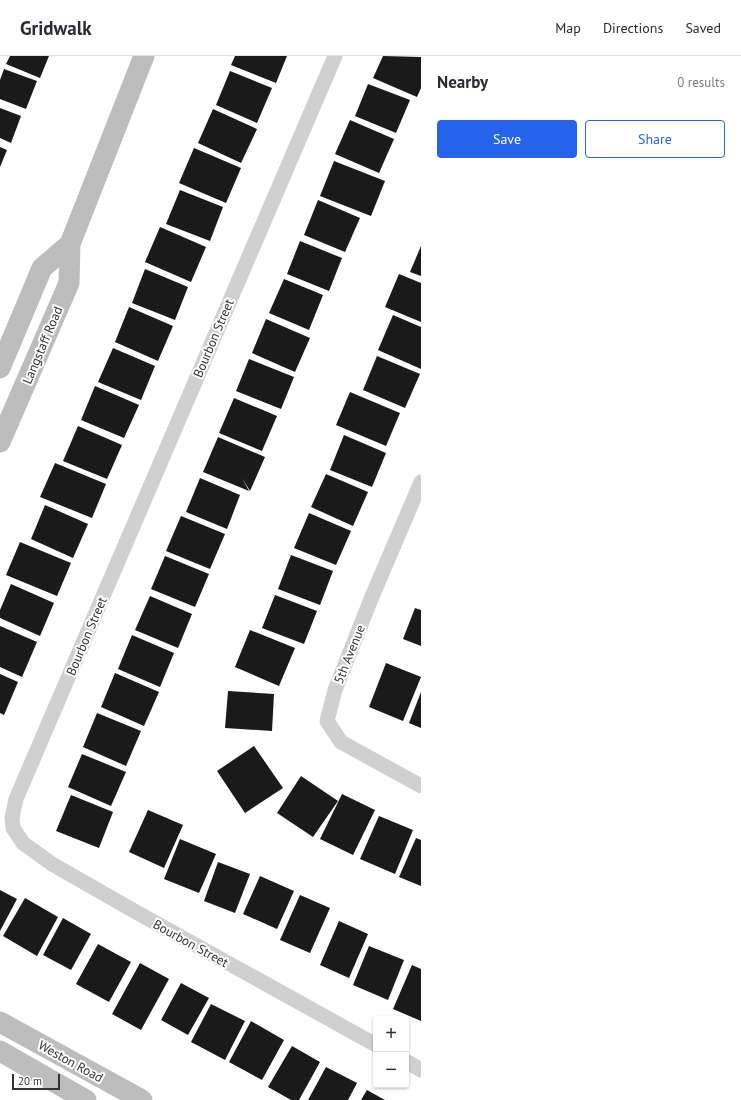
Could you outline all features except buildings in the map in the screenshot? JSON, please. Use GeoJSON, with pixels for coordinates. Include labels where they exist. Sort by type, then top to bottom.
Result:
{"type":"FeatureCollection","features":[{"type":"Feature","properties":{"kind":"main road","name":"Langstaff Road"},"geometry":{"type":"LineString","coordinates":[[0,442],[69,283],[70,244],[144,56]]}},
{"type":"Feature","properties":{"kind":"main road","name":"Langstaff Road"},"geometry":{"type":"LineString","coordinates":[[0,368],[42,268],[70,244]]}},
{"type":"Feature","properties":{"kind":"main road","name":"Weston Road"},"geometry":{"type":"LineString","coordinates":[[0,1022],[142,1100]]}},
{"type":"Feature","properties":{"kind":"main road","name":"Weston Road"},"geometry":{"type":"LineString","coordinates":[[0,1052],[86,1100]]}},
{"type":"Feature","properties":{"kind":"street","name":"Bourbon Street"},"geometry":{"type":"LineString","coordinates":[[335,56],[16,799],[12,818],[13,828],[23,842],[52,864],[373,1043]]}},
{"type":"Feature","properties":{"kind":"street","name":"5th Avenue"},"geometry":{"type":"LineString","coordinates":[[421,482],[340,676],[329,707],[327,721],[341,742],[421,786]]}},
{"type":"Feature","properties":{"kind":"street"},"geometry":{"type":"LineString","coordinates":[[409,1064],[421,1070]]}}]}
